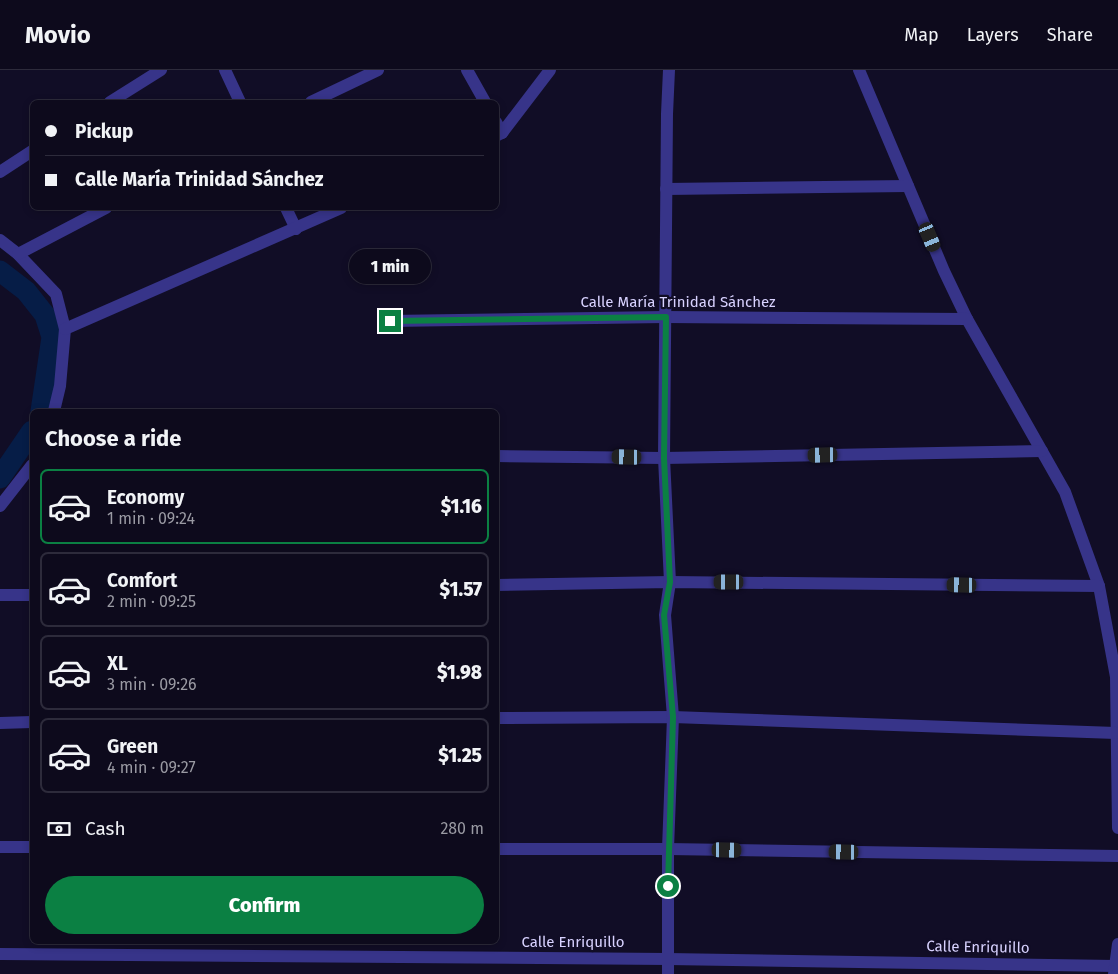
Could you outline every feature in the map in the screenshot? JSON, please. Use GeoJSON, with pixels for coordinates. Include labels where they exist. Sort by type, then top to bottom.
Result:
{"type":"FeatureCollection","features":[{"type":"Feature","properties":{"kind":"street"},"geometry":{"type":"LineString","coordinates":[[113,100],[161,70]]}},
{"type":"Feature","properties":{"kind":"street"},"geometry":{"type":"LineString","coordinates":[[225,70],[239,100]]}},
{"type":"Feature","properties":{"kind":"street"},"geometry":{"type":"LineString","coordinates":[[315,100],[378,70]]}},
{"type":"Feature","properties":{"kind":"street"},"geometry":{"type":"LineString","coordinates":[[467,70],[484,100]]}},
{"type":"Feature","properties":{"kind":"street"},"geometry":{"type":"LineString","coordinates":[[499,129],[550,70]]}},
{"type":"Feature","properties":{"kind":"street"},"geometry":{"type":"LineString","coordinates":[[668,974],[668,849],[673,717],[664,615],[670,582],[664,458],[669,70]]}},
{"type":"Feature","properties":{"kind":"street"},"geometry":{"type":"LineString","coordinates":[[859,70],[944,271],[967,319],[1065,492],[1098,586],[1116,677],[1118,828]]}},
{"type":"Feature","properties":{"kind":"street"},"geometry":{"type":"LineString","coordinates":[[0,172],[30,152]]}},
{"type":"Feature","properties":{"kind":"street"},"geometry":{"type":"LineString","coordinates":[[666,188],[908,186]]}},
{"type":"Feature","properties":{"kind":"street"},"geometry":{"type":"LineString","coordinates":[[18,254],[102,210]]}},
{"type":"Feature","properties":{"kind":"street"},"geometry":{"type":"LineString","coordinates":[[287,210],[296,228]]}},
{"type":"Feature","properties":{"kind":"street"},"geometry":{"type":"LineString","coordinates":[[66,329],[336,210]]}},
{"type":"Feature","properties":{"kind":"street"},"geometry":{"type":"LineString","coordinates":[[0,240],[18,254],[56,294],[66,329],[60,386],[54,409]]}},
{"type":"Feature","properties":{"kind":"street","name":"Calle María Trinidad Sánchez"},"geometry":{"type":"LineString","coordinates":[[390,321],[666,317],[967,319]]}},
{"type":"Feature","properties":{"kind":"street"},"geometry":{"type":"LineString","coordinates":[[499,456],[664,458],[1042,450]]}},
{"type":"Feature","properties":{"kind":"street"},"geometry":{"type":"LineString","coordinates":[[0,506],[30,468]]}},
{"type":"Feature","properties":{"kind":"street"},"geometry":{"type":"LineString","coordinates":[[499,585],[670,582],[1098,586]]}},
{"type":"Feature","properties":{"kind":"street"},"geometry":{"type":"LineString","coordinates":[[0,596],[30,595]]}},
{"type":"Feature","properties":{"kind":"street"},"geometry":{"type":"LineString","coordinates":[[499,718],[673,717],[1116,733]]}},
{"type":"Feature","properties":{"kind":"street"},"geometry":{"type":"LineString","coordinates":[[0,723],[30,722]]}},
{"type":"Feature","properties":{"kind":"street"},"geometry":{"type":"LineString","coordinates":[[0,847],[30,847]]}},
{"type":"Feature","properties":{"kind":"street"},"geometry":{"type":"LineString","coordinates":[[499,848],[1118,856]]}},
{"type":"Feature","properties":{"kind":"street"},"geometry":{"type":"LineString","coordinates":[[1115,970],[1118,944]]}},
{"type":"Feature","properties":{"kind":"street","name":"Calle Enriquillo"},"geometry":{"type":"LineString","coordinates":[[0,954],[668,959],[1115,970]]}},
{"type":"Feature","properties":{"kind":"waterway"},"geometry":{"type":"LineString","coordinates":[[0,271],[26,291],[45,315],[52,337],[41,409]]}},
{"type":"Feature","properties":{"kind":"waterway"},"geometry":{"type":"LineString","coordinates":[[0,478],[30,434]]}},
{"type":"Feature","properties":{"kind":"route"},"geometry":{"type":"LineString","coordinates":[[390,321],[666,317],[664,458],[670,582],[664,615],[673,717],[668,886]]}}]}
